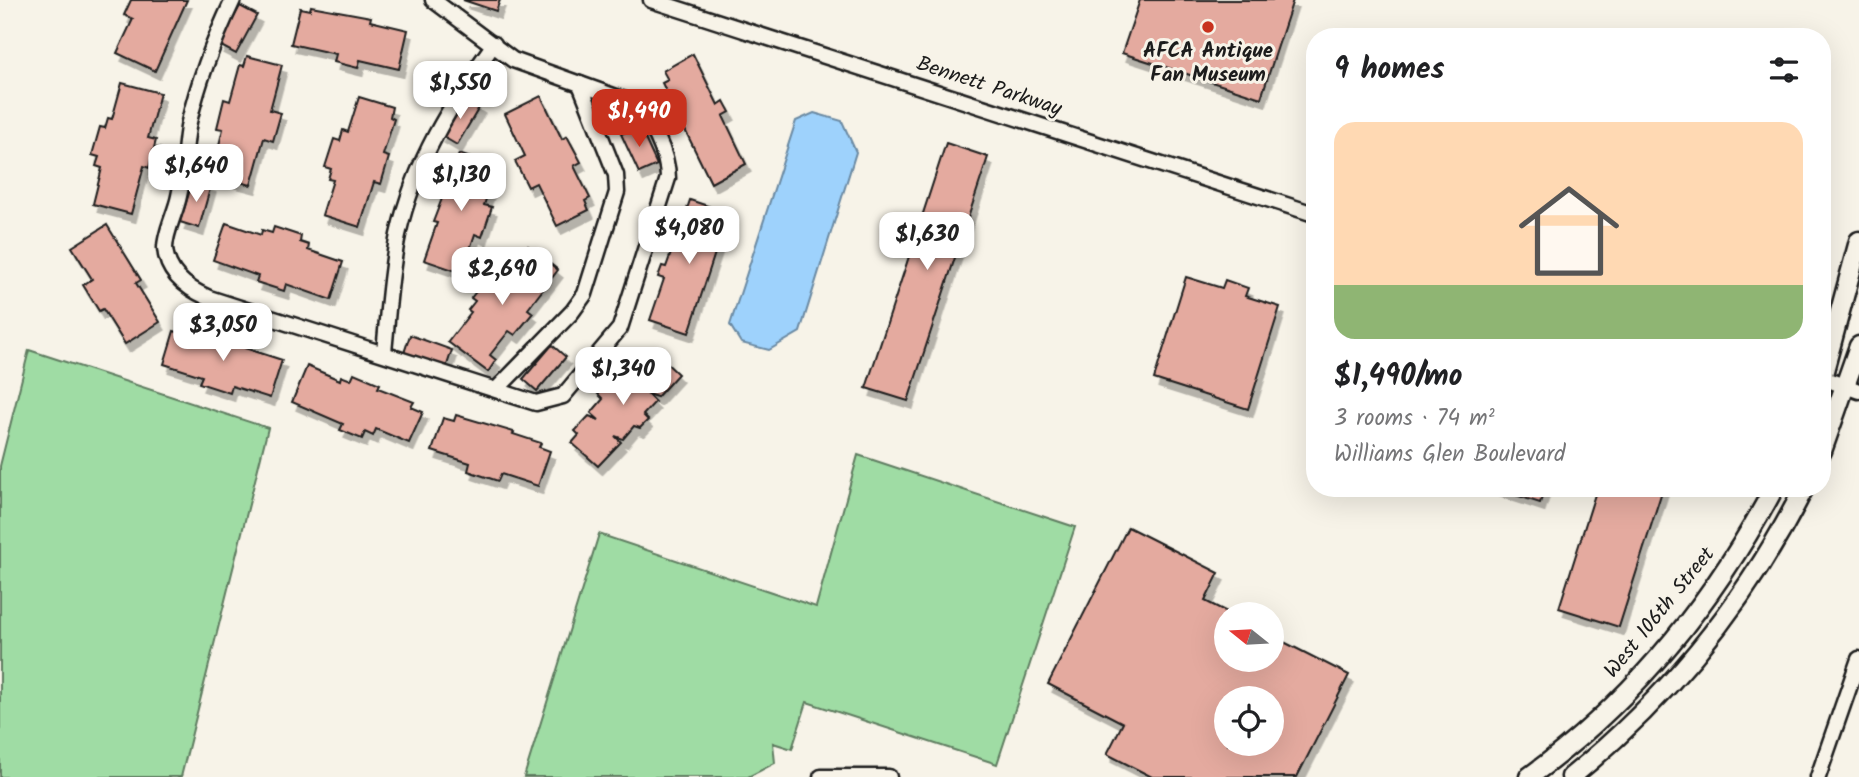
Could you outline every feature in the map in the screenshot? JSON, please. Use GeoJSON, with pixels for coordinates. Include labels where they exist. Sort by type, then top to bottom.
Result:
{"type":"FeatureCollection","features":[{"type":"Feature","properties":{"kind":"street"},"geometry":{"type":"LineString","coordinates":[[233,0],[208,51],[188,125],[187,160],[165,247],[169,265],[192,291],[209,298],[536,402],[563,396],[620,328],[668,178],[668,167],[645,114],[633,103],[513,60],[433,0]]}},
{"type":"Feature","properties":{"kind":"street","name":"Bennett Parkway"},"geometry":{"type":"LineString","coordinates":[[651,0],[1306,211]]}},
{"type":"Feature","properties":{"kind":"street"},"geometry":{"type":"LineString","coordinates":[[384,352],[398,234],[425,154],[455,98],[494,44]]}},
{"type":"Feature","properties":{"kind":"street"},"geometry":{"type":"LineString","coordinates":[[497,389],[572,312],[585,294],[617,192],[616,175],[580,84]]}},
{"type":"Feature","properties":{"kind":"street"},"geometry":{"type":"LineString","coordinates":[[1831,345],[1859,241]]}},
{"type":"Feature","properties":{"kind":"street"},"geometry":{"type":"LineString","coordinates":[[1831,433],[1853,389],[1859,346]]}},
{"type":"Feature","properties":{"kind":"street"},"geometry":{"type":"LineString","coordinates":[[1831,381],[1853,389]]}},
{"type":"Feature","properties":{"kind":"street","name":"West 106th Street"},"geometry":{"type":"LineString","coordinates":[[1529,777],[1602,717],[1655,662],[1711,593],[1769,497]]}},
{"type":"Feature","properties":{"kind":"street"},"geometry":{"type":"LineString","coordinates":[[1571,777],[1642,715],[1700,649],[1754,575],[1799,497]]}},
{"type":"Feature","properties":{"kind":"street"},"geometry":{"type":"LineString","coordinates":[[1818,777],[1859,659]]}},
{"type":"Feature","properties":{"kind":"street"},"geometry":{"type":"LineString","coordinates":[[821,777],[889,777]]}},
{"type":"Feature","properties":{"kind":"green space"},"geometry":{"type":"Polygon","coordinates":[[[29,350],[268,428],[181,777],[0,777],[0,466],[29,350]]]}},
{"type":"Feature","properties":{"kind":"green space"},"geometry":{"type":"Polygon","coordinates":[[[858,455],[1075,527],[997,764],[807,702],[792,749],[773,743],[775,763],[748,777],[524,777],[599,534],[816,607],[858,455]]]}},
{"type":"Feature","properties":{"kind":"water"},"geometry":{"type":"Polygon","coordinates":[[[814,113],[842,121],[856,152],[800,332],[769,350],[741,343],[730,325],[796,121],[814,113]]]}},
{"type":"Feature","properties":{"kind":"building"},"geometry":{"type":"Polygon","coordinates":[[[131,0],[187,0],[155,71],[117,53],[133,19],[124,15],[131,0]]]}},
{"type":"Feature","properties":{"kind":"building"},"geometry":{"type":"Polygon","coordinates":[[[463,0],[500,0],[496,11],[463,0]]]}},
{"type":"Feature","properties":{"kind":"building","name":"AFCA Antique Fan Museum"},"geometry":{"type":"Polygon","coordinates":[[[1140,0],[1293,0],[1261,98],[1122,53],[1140,0]]]}},
{"type":"Feature","properties":{"kind":"building"},"geometry":{"type":"Polygon","coordinates":[[[240,6],[257,15],[236,54],[219,45],[240,6]]]}},
{"type":"Feature","properties":{"kind":"building"},"geometry":{"type":"Polygon","coordinates":[[[311,6],[371,17],[370,21],[408,30],[399,69],[360,60],[358,68],[334,62],[336,54],[291,44],[300,8],[310,10],[311,6]]]}},
{"type":"Feature","properties":{"kind":"building"},"geometry":{"type":"Polygon","coordinates":[[[693,54],[718,105],[724,101],[730,112],[723,116],[746,164],[711,183],[662,83],[668,80],[663,71],[693,54]]]}},
{"type":"Feature","properties":{"kind":"building"},"geometry":{"type":"Polygon","coordinates":[[[247,56],[282,65],[270,110],[281,113],[273,141],[264,138],[251,185],[217,176],[220,167],[214,165],[223,129],[217,128],[224,99],[230,101],[240,65],[244,66],[247,56]]]}},
{"type":"Feature","properties":{"kind":"building"},"geometry":{"type":"Polygon","coordinates":[[[122,83],[160,93],[148,138],[156,140],[149,168],[144,166],[131,214],[93,204],[102,168],[96,166],[99,157],[92,155],[100,127],[105,128],[108,118],[112,119],[122,83]]]}},
{"type":"Feature","properties":{"kind":"building"},"geometry":{"type":"Polygon","coordinates":[[[463,96],[480,106],[457,145],[440,135],[463,96]]]}},
{"type":"Feature","properties":{"kind":"building"},"geometry":{"type":"Polygon","coordinates":[[[541,96],[562,139],[567,136],[581,162],[574,166],[590,198],[585,201],[589,210],[557,226],[536,183],[528,187],[515,161],[525,156],[505,114],[541,96]]]}},
{"type":"Feature","properties":{"kind":"building"},"geometry":{"type":"Polygon","coordinates":[[[359,97],[392,107],[390,117],[394,119],[383,155],[389,157],[381,184],[374,182],[360,227],[322,215],[333,180],[328,179],[331,169],[325,167],[334,139],[340,141],[343,130],[348,132],[359,97]]]}},
{"type":"Feature","properties":{"kind":"building"},"geometry":{"type":"Polygon","coordinates":[[[639,126],[657,165],[639,173],[621,134],[639,126]]]}},
{"type":"Feature","properties":{"kind":"building"},"geometry":{"type":"Polygon","coordinates":[[[946,143],[988,157],[908,401],[866,388],[946,143]]]}},
{"type":"Feature","properties":{"kind":"building"},"geometry":{"type":"Polygon","coordinates":[[[459,154],[497,167],[484,205],[492,207],[482,237],[475,234],[462,273],[424,260],[437,223],[433,222],[459,154]]]}},
{"type":"Feature","properties":{"kind":"building"},"geometry":{"type":"Polygon","coordinates":[[[193,180],[211,185],[199,228],[180,222],[193,180]]]}},
{"type":"Feature","properties":{"kind":"building"},"geometry":{"type":"Polygon","coordinates":[[[690,200],[728,213],[689,333],[650,320],[664,279],[658,277],[662,266],[666,267],[671,253],[667,251],[670,240],[676,242],[690,200]]]}},
{"type":"Feature","properties":{"kind":"building"},"geometry":{"type":"Polygon","coordinates":[[[226,223],[261,235],[262,230],[272,233],[274,227],[301,236],[300,242],[309,245],[308,250],[343,262],[331,300],[286,284],[284,291],[256,282],[258,276],[213,260],[226,223]]]}},
{"type":"Feature","properties":{"kind":"building"},"geometry":{"type":"Polygon","coordinates":[[[107,225],[141,280],[136,283],[160,322],[125,344],[103,309],[99,311],[83,285],[92,279],[72,247],[107,225]]]}},
{"type":"Feature","properties":{"kind":"building"},"geometry":{"type":"Polygon","coordinates":[[[528,246],[558,270],[528,309],[533,313],[515,335],[509,331],[490,355],[496,360],[488,372],[448,342],[471,312],[468,310],[475,301],[471,298],[489,275],[494,279],[500,272],[505,275],[528,246]]]}},
{"type":"Feature","properties":{"kind":"building"},"geometry":{"type":"Polygon","coordinates":[[[1186,277],[1222,288],[1225,280],[1248,288],[1245,296],[1280,307],[1248,409],[1154,379],[1186,277]]]}},
{"type":"Feature","properties":{"kind":"building"},"geometry":{"type":"Polygon","coordinates":[[[187,328],[246,344],[245,348],[282,360],[270,398],[232,386],[230,393],[199,383],[202,376],[164,364],[174,331],[185,334],[187,328]]]}},
{"type":"Feature","properties":{"kind":"building"},"geometry":{"type":"Polygon","coordinates":[[[410,335],[452,350],[446,368],[404,353],[410,335]]]}},
{"type":"Feature","properties":{"kind":"building"},"geometry":{"type":"Polygon","coordinates":[[[552,345],[566,357],[537,391],[523,379],[552,345]]]}},
{"type":"Feature","properties":{"kind":"building"},"geometry":{"type":"Polygon","coordinates":[[[650,353],[659,356],[678,374],[657,397],[647,394],[655,402],[643,415],[648,420],[640,428],[634,426],[623,439],[615,436],[621,442],[598,466],[572,443],[579,435],[575,431],[589,416],[599,420],[591,413],[603,399],[598,394],[606,386],[612,388],[623,375],[627,377],[630,368],[641,356],[645,358],[650,353]]]}},
{"type":"Feature","properties":{"kind":"building"},"geometry":{"type":"Polygon","coordinates":[[[307,366],[340,380],[341,376],[351,380],[354,373],[380,384],[378,388],[414,402],[411,407],[423,412],[409,443],[376,429],[373,436],[365,432],[362,439],[340,430],[343,424],[292,402],[307,366]]]}},
{"type":"Feature","properties":{"kind":"building"},"geometry":{"type":"Polygon","coordinates":[[[456,415],[541,443],[539,447],[550,451],[538,486],[501,474],[498,481],[468,471],[470,463],[432,451],[443,418],[454,421],[456,415]]]}},
{"type":"Feature","properties":{"kind":"building"},"geometry":{"type":"Polygon","coordinates":[[[1522,497],[1542,497],[1540,503],[1522,497]]]}},
{"type":"Feature","properties":{"kind":"building"},"geometry":{"type":"Polygon","coordinates":[[[1594,497],[1660,497],[1619,627],[1559,608],[1594,497]]]}},
{"type":"Feature","properties":{"kind":"building"},"geometry":{"type":"Polygon","coordinates":[[[1128,527],[1219,573],[1205,601],[1214,606],[1214,672],[1284,672],[1284,642],[1349,675],[1297,777],[1152,777],[1107,754],[1123,723],[1048,684],[1128,527]]]}},
{"type":"Feature","properties":{"kind":"place","name":"AFCA Antique Fan Museum"},"geometry":{"type":"Point","coordinates":[1208,27]}}]}
